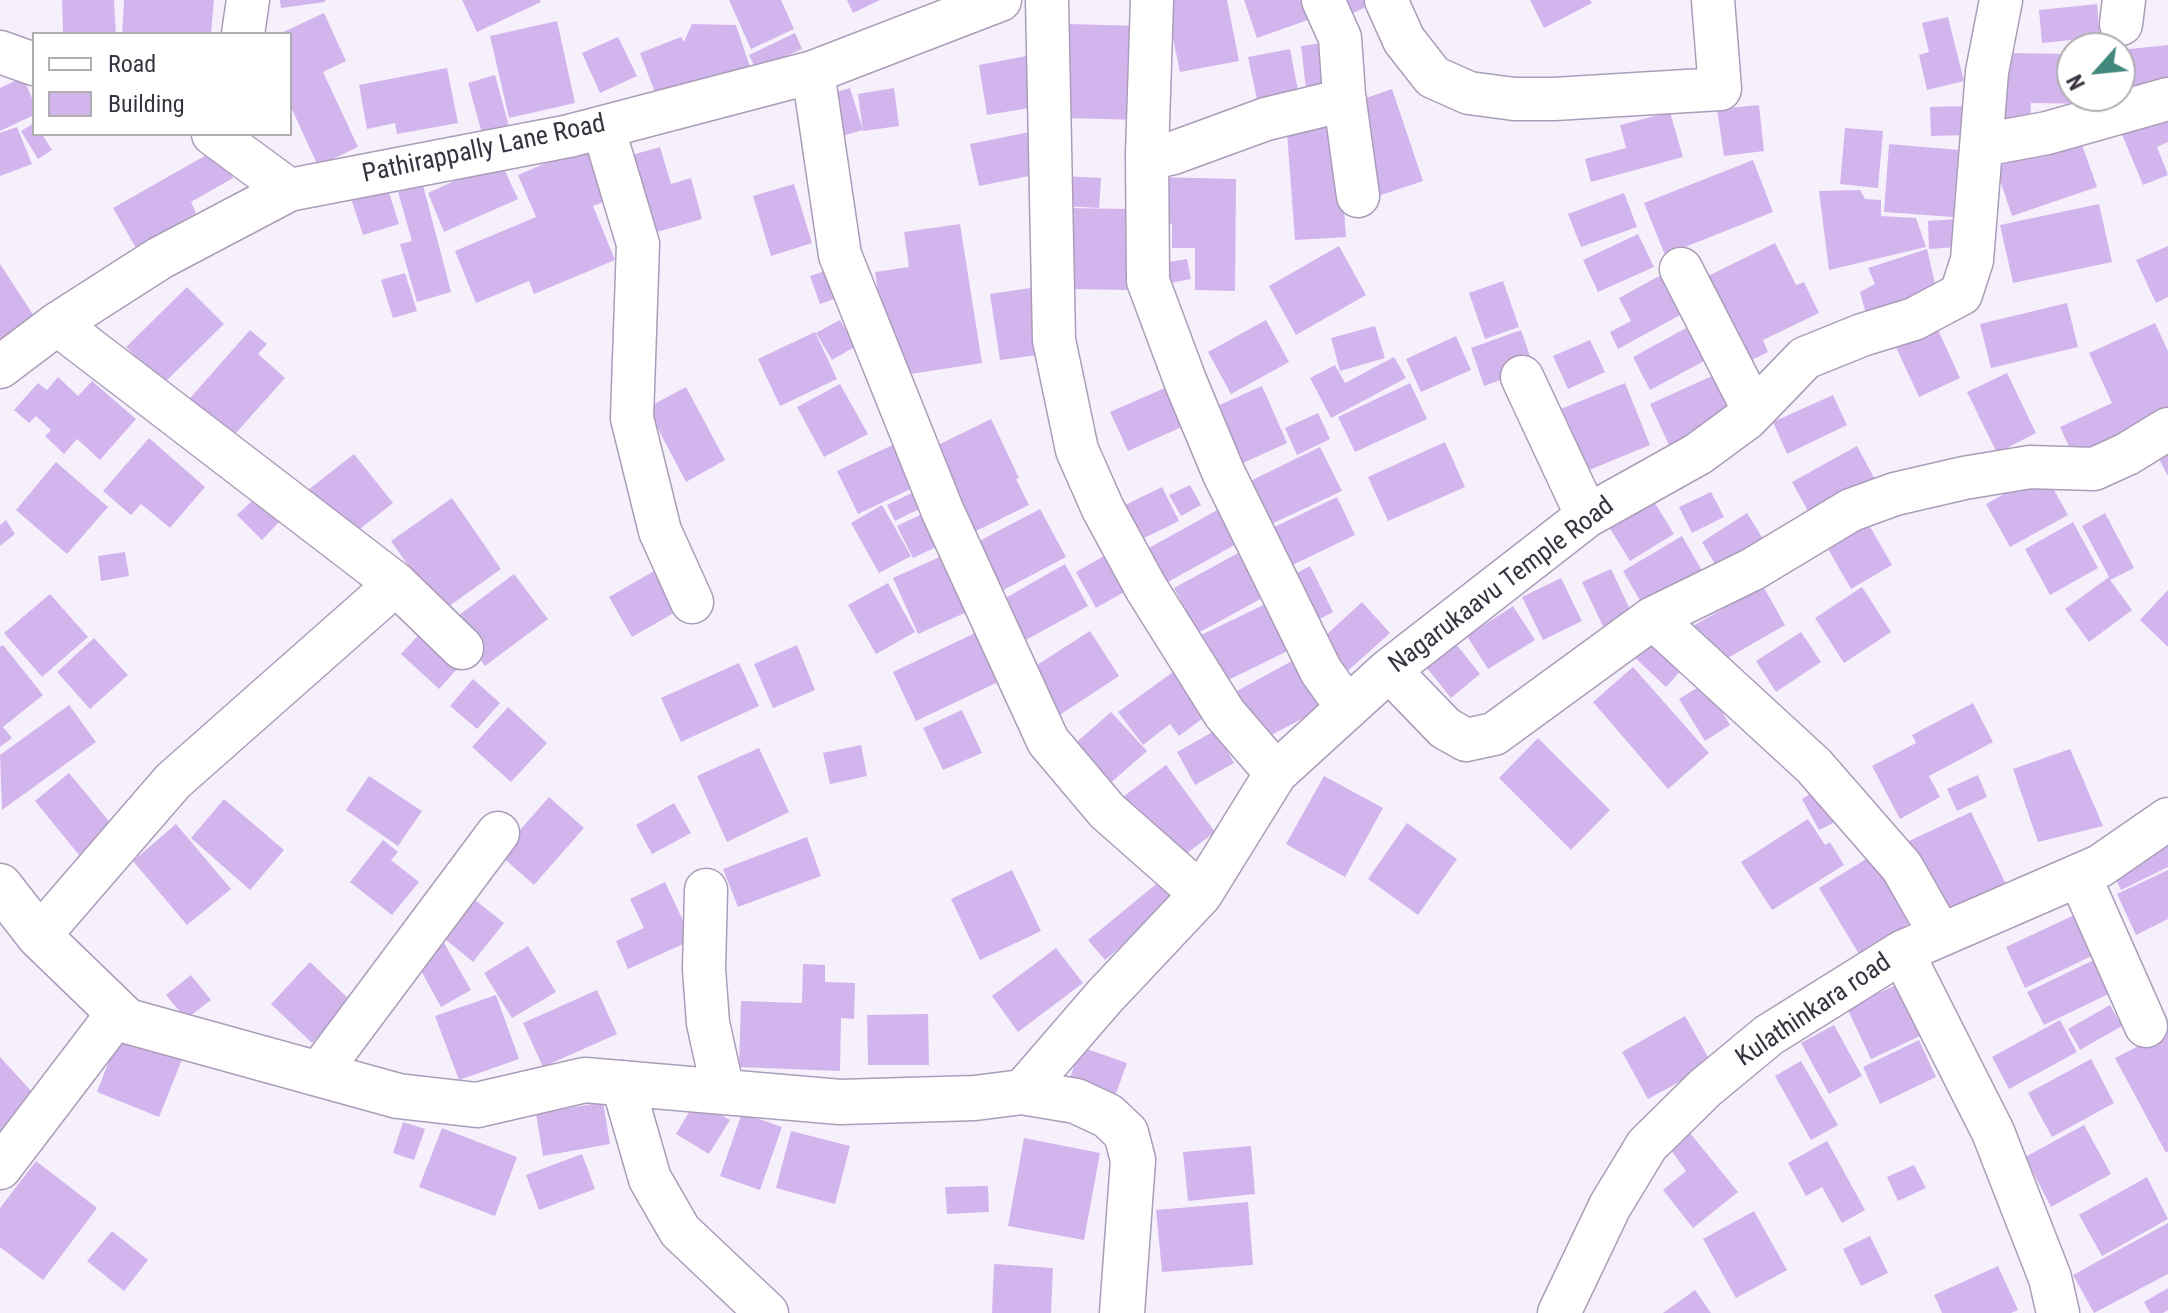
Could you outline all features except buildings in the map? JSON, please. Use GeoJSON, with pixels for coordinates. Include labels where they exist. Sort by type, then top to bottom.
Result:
{"type":"FeatureCollection","features":[{"type":"Feature","properties":{"kind":"street"},"geometry":{"type":"LineString","coordinates":[[243,32],[248,0]]}},
{"type":"Feature","properties":{"kind":"street","name":"Pathirappally Lane Road"},"geometry":{"type":"LineString","coordinates":[[0,367],[57,324],[160,258],[289,190],[603,127],[813,72],[1000,0]]}},
{"type":"Feature","properties":{"kind":"street"},"geometry":{"type":"LineString","coordinates":[[1047,0],[1054,340],[1077,450],[1103,509],[1146,588],[1225,714],[1276,773]]}},
{"type":"Feature","properties":{"kind":"street"},"geometry":{"type":"LineString","coordinates":[[1152,0],[1148,281],[1224,474],[1321,671],[1346,706]]}},
{"type":"Feature","properties":{"kind":"street"},"geometry":{"type":"LineString","coordinates":[[1323,0],[1340,38],[1358,196]]}},
{"type":"Feature","properties":{"kind":"street"},"geometry":{"type":"LineString","coordinates":[[1386,0],[1404,40],[1433,77],[1469,93],[1514,99],[1554,99],[1720,89],[1713,0]]}},
{"type":"Feature","properties":{"kind":"street","name":"Nagarukaavu Temple Road"},"geometry":{"type":"LineString","coordinates":[[1022,1092],[1105,996],[1201,894],[1276,773],[1346,706],[1587,516],[1698,454],[1754,411],[1805,358],[1862,335],[1914,319],[1961,294],[1972,260],[1987,72],[2001,0]]}},
{"type":"Feature","properties":{"kind":"street"},"geometry":{"type":"LineString","coordinates":[[0,52],[32,63]]}},
{"type":"Feature","properties":{"kind":"street"},"geometry":{"type":"LineString","coordinates":[[813,72],[840,255],[943,512],[1048,741],[1107,811],[1201,894]]}},
{"type":"Feature","properties":{"kind":"street"},"geometry":{"type":"LineString","coordinates":[[1983,145],[2047,133],[2168,99]]}},
{"type":"Feature","properties":{"kind":"street"},"geometry":{"type":"LineString","coordinates":[[1148,159],[1266,119],[1345,100]]}},
{"type":"Feature","properties":{"kind":"street"},"geometry":{"type":"LineString","coordinates":[[603,127],[638,244],[632,418],[660,531],[692,602]]}},
{"type":"Feature","properties":{"kind":"street"},"geometry":{"type":"LineString","coordinates":[[218,136],[289,190]]}},
{"type":"Feature","properties":{"kind":"street"},"geometry":{"type":"LineString","coordinates":[[1681,269],[1754,411]]}},
{"type":"Feature","properties":{"kind":"street"},"geometry":{"type":"LineString","coordinates":[[57,324],[396,584],[462,648]]}},
{"type":"Feature","properties":{"kind":"street"},"geometry":{"type":"LineString","coordinates":[[1522,377],[1587,516]]}},
{"type":"Feature","properties":{"kind":"street"},"geometry":{"type":"LineString","coordinates":[[1389,670],[1445,728],[1466,740],[1494,734],[1653,618],[1753,569],[1851,510],[1906,491],[1964,478],[2030,467],[2094,469],[2127,454],[2168,429]]}},
{"type":"Feature","properties":{"kind":"street"},"geometry":{"type":"LineString","coordinates":[[39,936],[173,781],[396,584]]}},
{"type":"Feature","properties":{"kind":"street"},"geometry":{"type":"LineString","coordinates":[[1653,618],[1814,766],[1902,867],[1940,934]]}},
{"type":"Feature","properties":{"kind":"street","name":"Kulathinkara road"},"geometry":{"type":"LineString","coordinates":[[1559,1313],[1610,1206],[1647,1145],[1705,1088],[1769,1035],[1902,952],[2100,866],[2168,819]]}},
{"type":"Feature","properties":{"kind":"street"},"geometry":{"type":"LineString","coordinates":[[318,1074],[498,833]]}},
{"type":"Feature","properties":{"kind":"street"},"geometry":{"type":"LineString","coordinates":[[2079,875],[2146,1026]]}},
{"type":"Feature","properties":{"kind":"street"},"geometry":{"type":"LineString","coordinates":[[0,886],[39,936],[127,1021],[398,1096],[477,1105],[585,1080],[840,1102],[975,1098],[1022,1092],[1076,1101],[1108,1116],[1126,1133],[1133,1160],[1122,1313]]}},
{"type":"Feature","properties":{"kind":"street"},"geometry":{"type":"LineString","coordinates":[[706,890],[704,969],[708,1023],[723,1091]]}},
{"type":"Feature","properties":{"kind":"street"},"geometry":{"type":"LineString","coordinates":[[1902,952],[1993,1132],[2050,1278],[2058,1313]]}},
{"type":"Feature","properties":{"kind":"street"},"geometry":{"type":"LineString","coordinates":[[0,1168],[118,1013]]}},
{"type":"Feature","properties":{"kind":"street"},"geometry":{"type":"LineString","coordinates":[[622,1082],[650,1179],[680,1231],[767,1313]]}}]}
